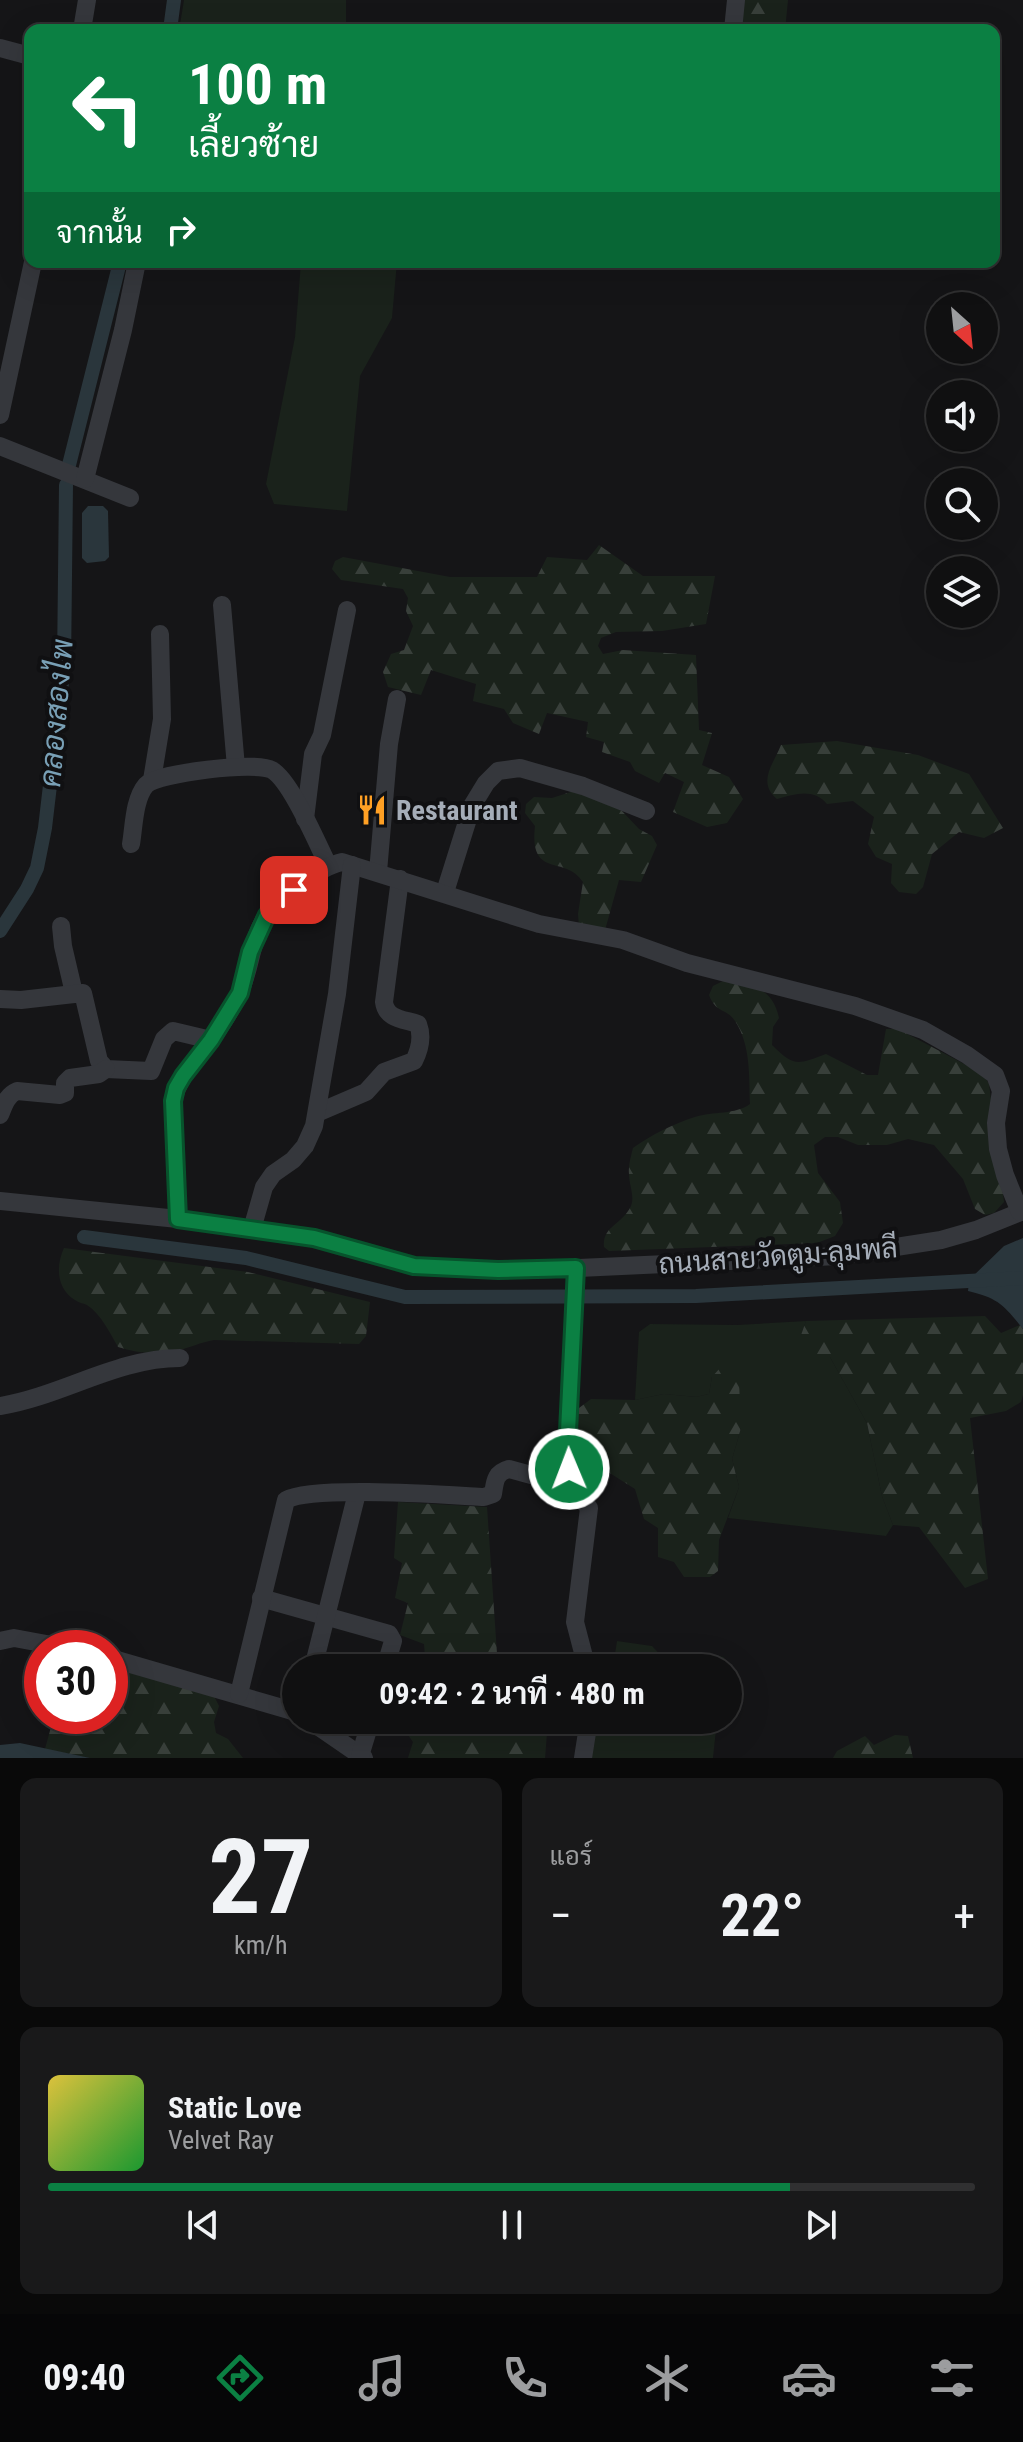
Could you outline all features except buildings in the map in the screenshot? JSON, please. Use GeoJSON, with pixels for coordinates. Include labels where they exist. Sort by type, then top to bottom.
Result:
{"type":"FeatureCollection","features":[{"type":"Feature","properties":{"kind":"street"},"geometry":{"type":"LineString","coordinates":[[83,24],[87,0]]}},
{"type":"Feature","properties":{"kind":"street"},"geometry":{"type":"LineString","coordinates":[[734,24],[736,0]]}},
{"type":"Feature","properties":{"kind":"street"},"geometry":{"type":"LineString","coordinates":[[0,48],[24,54]]}},
{"type":"Feature","properties":{"kind":"street"},"geometry":{"type":"LineString","coordinates":[[0,415],[32,268]]}},
{"type":"Feature","properties":{"kind":"street"},"geometry":{"type":"LineString","coordinates":[[85,479],[136,268]]}},
{"type":"Feature","properties":{"kind":"street"},"geometry":{"type":"LineString","coordinates":[[0,446],[130,498]]}},
{"type":"Feature","properties":{"kind":"street"},"geometry":{"type":"LineString","coordinates":[[222,605],[236,767]]}},
{"type":"Feature","properties":{"kind":"street"},"geometry":{"type":"LineString","coordinates":[[305,819],[313,754],[322,735],[347,610]]}},
{"type":"Feature","properties":{"kind":"street"},"geometry":{"type":"LineString","coordinates":[[152,780],[162,719],[160,634]]}},
{"type":"Feature","properties":{"kind":"street"},"geometry":{"type":"LineString","coordinates":[[378,872],[389,744],[397,699]]}},
{"type":"Feature","properties":{"kind":"street"},"geometry":{"type":"LineString","coordinates":[[131,844],[138,802],[143,788],[152,780],[258,765],[274,771],[288,786],[328,865]]}},
{"type":"Feature","properties":{"kind":"street"},"geometry":{"type":"LineString","coordinates":[[445,892],[472,806],[486,783],[498,771],[520,768],[583,786],[646,811]]}},
{"type":"Feature","properties":{"kind":"street"},"geometry":{"type":"LineString","coordinates":[[178,1219],[173,1101],[176,1088],[240,993],[250,952],[267,915],[315,872],[342,862],[539,924],[623,940],[687,963],[855,1006],[923,1030],[995,1075],[1001,1091],[996,1123],[998,1149],[1005,1175],[1022,1212]]}},
{"type":"Feature","properties":{"kind":"street"},"geometry":{"type":"LineString","coordinates":[[252,1229],[264,1187],[273,1174],[293,1160],[305,1146],[317,1113],[337,994],[352,865]]}},
{"type":"Feature","properties":{"kind":"street"},"geometry":{"type":"LineString","coordinates":[[317,1113],[366,1092],[384,1072],[414,1061],[419,1051],[421,1033],[418,1024],[390,1016],[384,1002],[400,879]]}},
{"type":"Feature","properties":{"kind":"street"},"geometry":{"type":"LineString","coordinates":[[61,926],[74,993]]}},
{"type":"Feature","properties":{"kind":"street"},"geometry":{"type":"LineString","coordinates":[[0,999],[21,1000],[74,993],[85,996],[99,1061],[106,1069]]}},
{"type":"Feature","properties":{"kind":"street"},"geometry":{"type":"LineString","coordinates":[[0,1115],[13,1092],[60,1095],[65,1093],[65,1083],[70,1078],[99,1074],[106,1069],[151,1071],[164,1039],[173,1031],[211,1040]]}},
{"type":"Feature","properties":{"kind":"street","name":"ถนนสายวัดตูม-ลุมพลี"},"geometry":{"type":"LineString","coordinates":[[0,1201],[178,1219],[314,1238],[414,1266],[576,1273],[851,1255],[941,1240],[1022,1212]]}},
{"type":"Feature","properties":{"kind":"street"},"geometry":{"type":"LineString","coordinates":[[576,1273],[567,1452],[571,1486],[589,1508],[575,1622],[583,1654]]}},
{"type":"Feature","properties":{"kind":"street"},"geometry":{"type":"LineString","coordinates":[[0,1406],[122,1366],[157,1358],[180,1358]]}},
{"type":"Feature","properties":{"kind":"street"},"geometry":{"type":"LineString","coordinates":[[239,1694],[286,1500],[298,1495],[357,1493],[484,1497],[493,1494],[500,1471],[509,1469],[571,1486]]}},
{"type":"Feature","properties":{"kind":"street"},"geometry":{"type":"LineString","coordinates":[[317,1654],[357,1493]]}},
{"type":"Feature","properties":{"kind":"street"},"geometry":{"type":"LineString","coordinates":[[261,1598],[392,1636],[388,1654]]}},
{"type":"Feature","properties":{"kind":"street"},"geometry":{"type":"LineString","coordinates":[[0,1641],[24,1640]]}},
{"type":"Feature","properties":{"kind":"street"},"geometry":{"type":"LineString","coordinates":[[128,1663],[282,1708]]}},
{"type":"Feature","properties":{"kind":"street"},"geometry":{"type":"LineString","coordinates":[[329,1734],[362,1757],[368,1734]]}},
{"type":"Feature","properties":{"kind":"street"},"geometry":{"type":"LineString","coordinates":[[583,1758],[587,1734]]}},
{"type":"Feature","properties":{"kind":"green space"},"geometry":{"type":"Polygon","coordinates":[[[184,0],[346,0],[346,24],[180,24],[184,0]]]}},
{"type":"Feature","properties":{"kind":"green space"},"geometry":{"type":"Polygon","coordinates":[[[742,0],[788,0],[786,24],[739,24],[742,0]]]}},
{"type":"Feature","properties":{"kind":"green space"},"geometry":{"type":"Polygon","coordinates":[[[301,268],[396,268],[392,318],[360,376],[347,511],[274,504],[266,484],[295,337],[301,268]]]}},
{"type":"Feature","properties":{"kind":"green space"},"geometry":{"type":"Polygon","coordinates":[[[599,545],[643,576],[715,576],[706,624],[662,631],[616,632],[601,638],[598,646],[603,654],[623,650],[696,655],[699,730],[712,733],[702,765],[729,777],[743,799],[727,823],[707,827],[673,812],[684,782],[665,773],[659,783],[635,771],[630,762],[602,752],[604,742],[586,737],[588,722],[547,713],[539,734],[513,723],[504,709],[473,701],[476,684],[431,670],[421,695],[388,687],[383,672],[391,654],[404,650],[413,626],[406,611],[408,598],[403,589],[341,580],[332,569],[335,561],[343,557],[450,577],[537,577],[547,557],[587,560],[599,545]]]}},
{"type":"Feature","properties":{"kind":"green space"},"geometry":{"type":"Polygon","coordinates":[[[837,741],[918,755],[969,774],[1003,828],[984,838],[959,832],[932,854],[923,887],[916,894],[899,892],[891,883],[892,864],[876,857],[868,844],[874,817],[853,801],[827,804],[810,794],[777,799],[768,786],[768,773],[781,745],[837,741]]]}},
{"type":"Feature","properties":{"kind":"green space"},"geometry":{"type":"Polygon","coordinates":[[[574,791],[621,810],[639,829],[652,836],[657,845],[641,882],[619,880],[605,930],[579,926],[583,882],[576,874],[550,864],[537,854],[535,826],[525,813],[526,804],[534,797],[552,798],[574,791]]]}},
{"type":"Feature","properties":{"kind":"green space"},"geometry":{"type":"Polygon","coordinates":[[[727,979],[760,990],[772,1000],[779,1018],[773,1027],[772,1045],[796,1062],[826,1054],[867,1075],[878,1075],[886,1029],[898,1029],[983,1074],[989,1084],[1004,1202],[994,1213],[985,1215],[975,1209],[963,1179],[934,1145],[908,1139],[887,1145],[858,1145],[838,1137],[825,1137],[814,1145],[818,1173],[840,1202],[843,1223],[835,1236],[817,1243],[609,1251],[604,1247],[606,1234],[631,1206],[629,1171],[633,1148],[670,1126],[702,1115],[738,1110],[750,1104],[744,1040],[732,1017],[715,1005],[709,995],[713,986],[727,979]]]}},
{"type":"Feature","properties":{"kind":"green space"},"geometry":{"type":"Polygon","coordinates":[[[64,1248],[248,1272],[370,1302],[366,1336],[359,1344],[214,1340],[181,1350],[147,1353],[118,1347],[97,1313],[64,1290],[59,1269],[64,1248]]]}},
{"type":"Feature","properties":{"kind":"green space"},"geometry":{"type":"Polygon","coordinates":[[[985,1316],[1001,1333],[1020,1325],[1023,1329],[1023,1395],[1021,1402],[1006,1411],[970,1418],[988,1579],[965,1588],[919,1527],[893,1525],[882,1496],[867,1423],[830,1357],[806,1353],[801,1335],[806,1321],[985,1316]]]}},
{"type":"Feature","properties":{"kind":"green space"},"geometry":{"type":"Polygon","coordinates":[[[806,1321],[801,1335],[830,1357],[867,1423],[882,1496],[893,1525],[886,1536],[728,1518],[739,1487],[732,1459],[741,1428],[712,1377],[709,1394],[696,1397],[664,1394],[635,1400],[639,1332],[650,1324],[737,1325],[806,1321]]]}},
{"type":"Feature","properties":{"kind":"green space"},"geometry":{"type":"Polygon","coordinates":[[[720,1368],[739,1381],[741,1428],[732,1459],[739,1487],[719,1540],[718,1571],[710,1577],[684,1577],[674,1562],[658,1557],[658,1528],[644,1519],[635,1489],[605,1470],[582,1465],[574,1448],[579,1408],[591,1399],[635,1400],[664,1394],[696,1397],[709,1394],[712,1377],[720,1368]]]}},
{"type":"Feature","properties":{"kind":"green space"},"geometry":{"type":"Polygon","coordinates":[[[398,1502],[487,1507],[497,1654],[425,1654],[424,1644],[400,1635],[408,1603],[395,1598],[402,1563],[394,1558],[398,1502]]]}},
{"type":"Feature","properties":{"kind":"green space"},"geometry":{"type":"Polygon","coordinates":[[[617,1641],[652,1646],[660,1654],[615,1654],[617,1641]]]}},
{"type":"Feature","properties":{"kind":"green space"},"geometry":{"type":"Polygon","coordinates":[[[128,1672],[214,1696],[219,1706],[214,1722],[216,1733],[228,1739],[243,1758],[90,1758],[45,1749],[49,1734],[128,1734],[128,1672]]]}},
{"type":"Feature","properties":{"kind":"green space"},"geometry":{"type":"Polygon","coordinates":[[[407,1734],[547,1734],[545,1758],[408,1758],[413,1742],[407,1734]]]}},
{"type":"Feature","properties":{"kind":"green space"},"geometry":{"type":"Polygon","coordinates":[[[592,1734],[716,1734],[713,1758],[589,1758],[592,1734]]]}},
{"type":"Feature","properties":{"kind":"green space"},"geometry":{"type":"Polygon","coordinates":[[[895,1735],[908,1736],[913,1758],[833,1758],[837,1751],[865,1736],[874,1745],[895,1735]]]}},
{"type":"Feature","properties":{"kind":"shaded area"},"geometry":{"type":"Polygon","coordinates":[[[88,506],[103,506],[108,511],[109,557],[105,561],[87,563],[82,558],[82,513],[88,506]]]}},
{"type":"Feature","properties":{"kind":"shaded area"},"geometry":{"type":"Polygon","coordinates":[[[1023,1238],[1023,1329],[1000,1304],[968,1291],[969,1280],[1004,1246],[1023,1238]]]}},
{"type":"Feature","properties":{"kind":"shaded area"},"geometry":{"type":"Polygon","coordinates":[[[20,1743],[90,1758],[0,1758],[0,1745],[20,1743]]]}},
{"type":"Feature","properties":{"kind":"waterway","name":"คลองสองไพ"},"geometry":{"type":"LineString","coordinates":[[171,24],[174,0]]}},
{"type":"Feature","properties":{"kind":"waterway","name":"คลองสองไพ"},"geometry":{"type":"LineString","coordinates":[[69,465],[118,268]]}},
{"type":"Feature","properties":{"kind":"waterway","name":"คลองสองไพ"},"geometry":{"type":"LineString","coordinates":[[0,931],[37,868],[45,828],[64,666],[66,485]]}},
{"type":"Feature","properties":{"kind":"waterway"},"geometry":{"type":"LineString","coordinates":[[84,1237],[246,1258],[405,1297],[696,1296],[1023,1278]]}},
{"type":"Feature","properties":{"kind":"place","name":"Restaurant"},"geometry":{"type":"Point","coordinates":[372,810]}},
{"type":"Feature","properties":{"kind":"route"},"geometry":{"type":"LineString","coordinates":[[294,890],[267,915],[250,952],[240,993],[176,1088],[173,1101],[178,1219],[314,1238],[414,1266],[498,1270],[576,1268],[567,1452],[569,1469]]}}]}
